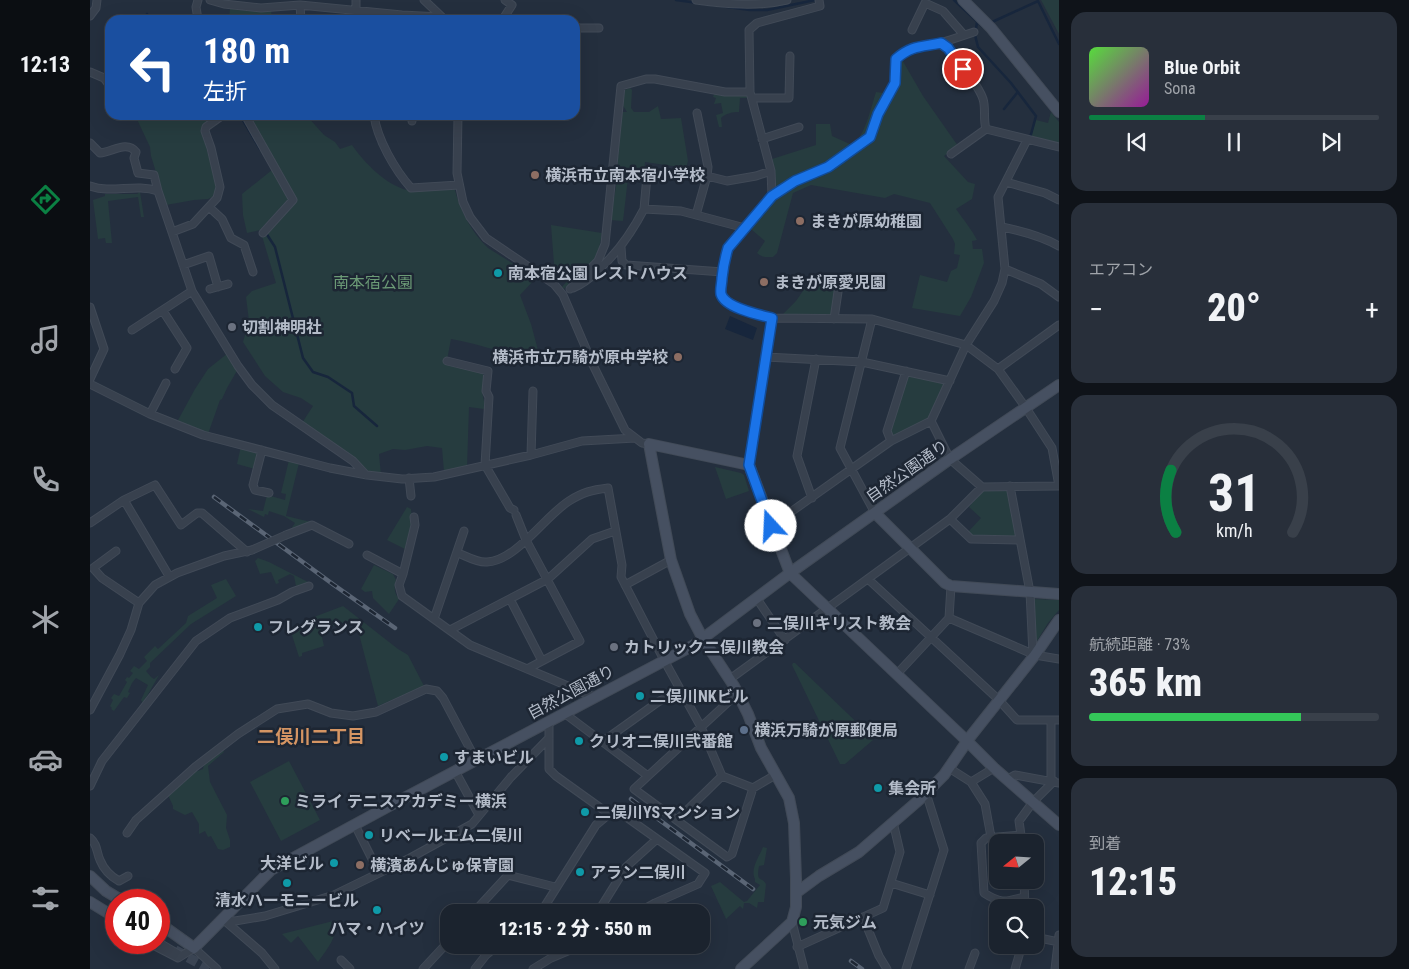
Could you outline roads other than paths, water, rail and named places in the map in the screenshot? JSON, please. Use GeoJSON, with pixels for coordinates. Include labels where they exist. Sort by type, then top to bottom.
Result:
{"type":"FeatureCollection","features":[{"type":"Feature","properties":{"kind":"street"},"geometry":{"type":"LineString","coordinates":[[197,15],[196,7],[198,0]]}},
{"type":"Feature","properties":{"kind":"street"},"geometry":{"type":"LineString","coordinates":[[210,0],[224,4],[262,8],[300,5],[356,10],[377,15]]}},
{"type":"Feature","properties":{"kind":"street"},"geometry":{"type":"LineString","coordinates":[[356,0],[356,10]]}},
{"type":"Feature","properties":{"kind":"street"},"geometry":{"type":"LineString","coordinates":[[424,0],[439,15]]}},
{"type":"Feature","properties":{"kind":"street"},"geometry":{"type":"LineString","coordinates":[[505,0],[512,5],[507,15]]}},
{"type":"Feature","properties":{"kind":"street"},"geometry":{"type":"LineString","coordinates":[[696,0],[738,5],[769,4],[787,0]]}},
{"type":"Feature","properties":{"kind":"street"},"geometry":{"type":"LineString","coordinates":[[963,0],[988,25],[1059,112]]}},
{"type":"Feature","properties":{"kind":"street"},"geometry":{"type":"LineString","coordinates":[[772,196],[770,171],[751,95],[748,30],[757,23],[820,6],[820,1]]}},
{"type":"Feature","properties":{"kind":"street"},"geometry":{"type":"LineString","coordinates":[[912,30],[925,3],[943,11],[964,35]]}},
{"type":"Feature","properties":{"kind":"street"},"geometry":{"type":"LineString","coordinates":[[90,16],[94,5]]}},
{"type":"Feature","properties":{"kind":"street"},"geometry":{"type":"LineString","coordinates":[[300,5],[301,15]]}},
{"type":"Feature","properties":{"kind":"street"},"geometry":{"type":"LineString","coordinates":[[580,28],[599,28]]}},
{"type":"Feature","properties":{"kind":"street"},"geometry":{"type":"LineString","coordinates":[[730,679],[950,519],[982,487],[1059,486],[1052,448],[1026,408],[998,369],[966,345],[872,319],[772,318],[742,310],[723,298],[721,293],[728,248],[772,196],[795,181],[828,167],[870,137],[878,114],[895,83],[896,59],[917,46],[941,43],[974,32]]}},
{"type":"Feature","properties":{"kind":"street"},"geometry":{"type":"LineString","coordinates":[[941,43],[948,48],[979,91],[983,100],[986,129]]}},
{"type":"Feature","properties":{"kind":"street"},"geometry":{"type":"LineString","coordinates":[[563,295],[598,261],[605,244],[621,86],[646,79],[655,79],[725,92],[789,98],[790,56]]}},
{"type":"Feature","properties":{"kind":"street"},"geometry":{"type":"LineString","coordinates":[[90,72],[105,79]]}},
{"type":"Feature","properties":{"kind":"street"},"geometry":{"type":"LineString","coordinates":[[696,215],[708,167],[697,113]]}},
{"type":"Feature","properties":{"kind":"street"},"geometry":{"type":"LineString","coordinates":[[172,232],[193,224],[217,198],[220,187],[205,131],[206,127],[216,120]]}},
{"type":"Feature","properties":{"kind":"street"},"geometry":{"type":"LineString","coordinates":[[248,120],[293,200],[263,233]]}},
{"type":"Feature","properties":{"kind":"street"},"geometry":{"type":"LineString","coordinates":[[374,120],[375,126],[399,174],[411,188],[459,185]]}},
{"type":"Feature","properties":{"kind":"street"},"geometry":{"type":"LineString","coordinates":[[458,120],[457,172],[463,202],[470,217],[486,238],[554,284],[563,295],[593,366],[625,430],[635,438],[648,444],[749,465]]}},
{"type":"Feature","properties":{"kind":"street"},"geometry":{"type":"LineString","coordinates":[[762,139],[799,127]]}},
{"type":"Feature","properties":{"kind":"street"},"geometry":{"type":"LineString","coordinates":[[986,129],[1059,147]]}},
{"type":"Feature","properties":{"kind":"street"},"geometry":{"type":"LineString","coordinates":[[951,154],[986,129]]}},
{"type":"Feature","properties":{"kind":"street"},"geometry":{"type":"LineString","coordinates":[[771,526],[891,441],[931,421],[966,345],[994,301],[1002,283],[1005,269],[998,197],[1028,140]]}},
{"type":"Feature","properties":{"kind":"street"},"geometry":{"type":"LineString","coordinates":[[90,143],[100,153],[124,146],[133,149],[136,152],[134,158],[138,173],[154,175],[192,291],[238,366],[252,385],[272,405],[353,461],[367,475]]}},
{"type":"Feature","properties":{"kind":"street"},"geometry":{"type":"LineString","coordinates":[[707,176],[727,181],[756,176],[770,171]]}},
{"type":"Feature","properties":{"kind":"street"},"geometry":{"type":"LineString","coordinates":[[570,289],[582,285],[612,258],[632,232],[644,209],[647,176]]}},
{"type":"Feature","properties":{"kind":"street"},"geometry":{"type":"LineString","coordinates":[[1006,182],[1046,194],[1059,200]]}},
{"type":"Feature","properties":{"kind":"street"},"geometry":{"type":"LineString","coordinates":[[90,186],[103,190],[131,187],[149,188],[158,191]]}},
{"type":"Feature","properties":{"kind":"street"},"geometry":{"type":"LineString","coordinates":[[209,207],[222,219],[231,238],[244,245],[253,272]]}},
{"type":"Feature","properties":{"kind":"street"},"geometry":{"type":"LineString","coordinates":[[644,209],[681,211],[745,228]]}},
{"type":"Feature","properties":{"kind":"street"},"geometry":{"type":"LineString","coordinates":[[1002,227],[1028,232],[1059,246]]}},
{"type":"Feature","properties":{"kind":"street"},"geometry":{"type":"LineString","coordinates":[[621,247],[622,261],[626,265],[723,272]]}},
{"type":"Feature","properties":{"kind":"street"},"geometry":{"type":"LineString","coordinates":[[183,264],[209,256],[218,287]]}},
{"type":"Feature","properties":{"kind":"street"},"geometry":{"type":"LineString","coordinates":[[1005,269],[1041,284],[1059,297]]}},
{"type":"Feature","properties":{"kind":"street"},"geometry":{"type":"LineString","coordinates":[[210,290],[228,284]]}},
{"type":"Feature","properties":{"kind":"street"},"geometry":{"type":"LineString","coordinates":[[834,319],[838,285]]}},
{"type":"Feature","properties":{"kind":"street"},"geometry":{"type":"LineString","coordinates":[[132,330],[192,291]]}},
{"type":"Feature","properties":{"kind":"street"},"geometry":{"type":"LineString","coordinates":[[90,307],[104,349],[90,379]]}},
{"type":"Feature","properties":{"kind":"street"},"geometry":{"type":"LineString","coordinates":[[163,311],[187,348],[175,369]]}},
{"type":"Feature","properties":{"kind":"street"},"geometry":{"type":"LineString","coordinates":[[772,318],[749,465],[790,573],[1006,780],[1059,825]]}},
{"type":"Feature","properties":{"kind":"street"},"geometry":{"type":"LineString","coordinates":[[872,319],[840,448],[875,513],[945,583],[951,586],[1059,594]]}},
{"type":"Feature","properties":{"kind":"street"},"geometry":{"type":"LineString","coordinates":[[998,369],[1059,326]]}},
{"type":"Feature","properties":{"kind":"street"},"geometry":{"type":"LineString","coordinates":[[766,357],[862,362],[950,381]]}},
{"type":"Feature","properties":{"kind":"street"},"geometry":{"type":"LineString","coordinates":[[812,498],[798,456],[816,359]]}},
{"type":"Feature","properties":{"kind":"street"},"geometry":{"type":"LineString","coordinates":[[446,361],[488,371],[486,391],[489,397],[485,465],[510,508],[515,513],[526,540],[580,641],[527,670]]}},
{"type":"Feature","properties":{"kind":"street"},"geometry":{"type":"LineString","coordinates":[[891,441],[887,431],[906,371]]}},
{"type":"Feature","properties":{"kind":"street"},"geometry":{"type":"LineString","coordinates":[[150,414],[166,383]]}},
{"type":"Feature","properties":{"kind":"street"},"geometry":{"type":"LineString","coordinates":[[90,384],[150,414],[203,435],[330,468],[367,475],[408,478],[434,477],[532,455],[582,441],[635,438]]}},
{"type":"Feature","properties":{"kind":"street","name":"自然公園通り"},"geometry":{"type":"LineString","coordinates":[[194,948],[224,920],[271,870],[703,639],[790,573],[950,459],[1059,385]]}},
{"type":"Feature","properties":{"kind":"street"},"geometry":{"type":"LineString","coordinates":[[532,391],[532,455]]}},
{"type":"Feature","properties":{"kind":"street"},"geometry":{"type":"LineString","coordinates":[[931,421],[950,459],[982,487]]}},
{"type":"Feature","properties":{"kind":"street"},"geometry":{"type":"LineString","coordinates":[[1052,448],[1059,443]]}},
{"type":"Feature","properties":{"kind":"street"},"geometry":{"type":"LineString","coordinates":[[648,444],[671,560],[690,614],[703,639],[738,693],[761,748],[777,774],[793,811],[796,907],[792,922],[804,969]]}},
{"type":"Feature","properties":{"kind":"street"},"geometry":{"type":"LineString","coordinates":[[262,450],[253,485],[255,490],[268,493]]}},
{"type":"Feature","properties":{"kind":"street"},"geometry":{"type":"LineString","coordinates":[[408,478],[411,496]]}},
{"type":"Feature","properties":{"kind":"street"},"geometry":{"type":"LineString","coordinates":[[90,523],[124,500],[155,485],[181,525],[197,513],[202,513],[250,551]]}},
{"type":"Feature","properties":{"kind":"street"},"geometry":{"type":"LineString","coordinates":[[1010,486],[1030,592],[1034,654]]}},
{"type":"Feature","properties":{"kind":"street"},"geometry":{"type":"LineString","coordinates":[[458,553],[483,562],[489,562],[515,550],[567,502],[588,491],[608,488],[622,565],[621,577],[701,727],[722,776],[753,788]]}},
{"type":"Feature","properties":{"kind":"street"},"geometry":{"type":"LineString","coordinates":[[124,500],[169,576]]}},
{"type":"Feature","properties":{"kind":"street"},"geometry":{"type":"LineString","coordinates":[[414,517],[415,525],[399,585],[402,596],[470,645],[594,697]]}},
{"type":"Feature","properties":{"kind":"street"},"geometry":{"type":"LineString","coordinates":[[950,519],[971,538],[1020,540]]}},
{"type":"Feature","properties":{"kind":"street"},"geometry":{"type":"LineString","coordinates":[[90,710],[131,630],[138,603],[155,585],[169,576],[224,556],[250,551],[312,525],[349,544]]}},
{"type":"Feature","properties":{"kind":"street"},"geometry":{"type":"LineString","coordinates":[[434,619],[464,531]]}},
{"type":"Feature","properties":{"kind":"street"},"geometry":{"type":"LineString","coordinates":[[450,630],[548,579],[592,539],[615,531]]}},
{"type":"Feature","properties":{"kind":"street"},"geometry":{"type":"LineString","coordinates":[[116,551],[93,568],[102,578],[138,603]]}},
{"type":"Feature","properties":{"kind":"street"},"geometry":{"type":"LineString","coordinates":[[367,555],[403,574]]}},
{"type":"Feature","properties":{"kind":"street"},"geometry":{"type":"LineString","coordinates":[[625,585],[671,560]]}},
{"type":"Feature","properties":{"kind":"street"},"geometry":{"type":"LineString","coordinates":[[868,579],[999,700],[1017,720],[1055,720],[1055,782],[1033,802],[1019,821],[1021,834]]}},
{"type":"Feature","properties":{"kind":"street"},"geometry":{"type":"LineString","coordinates":[[90,786],[102,761],[196,640],[230,618],[309,586]]}},
{"type":"Feature","properties":{"kind":"street"},"geometry":{"type":"LineString","coordinates":[[896,675],[949,618],[951,586]]}},
{"type":"Feature","properties":{"kind":"street"},"geometry":{"type":"LineString","coordinates":[[510,599],[542,661]]}},
{"type":"Feature","properties":{"kind":"street"},"geometry":{"type":"LineString","coordinates":[[757,599],[785,640]]}},
{"type":"Feature","properties":{"kind":"street"},"geometry":{"type":"LineString","coordinates":[[949,618],[1034,654],[1059,659]]}},
{"type":"Feature","properties":{"kind":"street"},"geometry":{"type":"LineString","coordinates":[[796,893],[819,876],[859,852],[926,793],[949,768],[967,741],[1059,620]]}},
{"type":"Feature","properties":{"kind":"street"},"geometry":{"type":"LineString","coordinates":[[127,833],[136,820],[195,767],[238,734],[277,709],[287,706],[308,704],[332,713],[363,716],[426,689],[437,691],[443,698],[476,760]]}},
{"type":"Feature","properties":{"kind":"street"},"geometry":{"type":"LineString","coordinates":[[602,742],[658,702],[680,690]]}},
{"type":"Feature","properties":{"kind":"street"},"geometry":{"type":"LineString","coordinates":[[738,693],[634,789],[727,857],[732,854],[753,788],[777,774]]}},
{"type":"Feature","properties":{"kind":"street"},"geometry":{"type":"LineString","coordinates":[[564,713],[648,776]]}},
{"type":"Feature","properties":{"kind":"street"},"geometry":{"type":"LineString","coordinates":[[549,721],[550,769],[556,776],[610,814]]}},
{"type":"Feature","properties":{"kind":"street"},"geometry":{"type":"LineString","coordinates":[[224,920],[235,921],[265,916],[303,906],[349,889],[472,824],[511,777],[549,738]]}},
{"type":"Feature","properties":{"kind":"street"},"geometry":{"type":"LineString","coordinates":[[949,768],[972,782],[985,804],[990,834]]}},
{"type":"Feature","properties":{"kind":"street"},"geometry":{"type":"LineString","coordinates":[[972,782],[994,768]]}},
{"type":"Feature","properties":{"kind":"street"},"geometry":{"type":"LineString","coordinates":[[455,771],[479,815]]}},
{"type":"Feature","properties":{"kind":"street"},"geometry":{"type":"LineString","coordinates":[[1006,780],[1015,775],[1055,782]]}},
{"type":"Feature","properties":{"kind":"street"},"geometry":{"type":"LineString","coordinates":[[676,820],[722,776]]}},
{"type":"Feature","properties":{"kind":"street"},"geometry":{"type":"LineString","coordinates":[[906,969],[944,850],[926,793]]}},
{"type":"Feature","properties":{"kind":"street"},"geometry":{"type":"LineString","coordinates":[[546,904],[596,825],[616,809],[705,873],[698,884],[653,904]]}},
{"type":"Feature","properties":{"kind":"street"},"geometry":{"type":"LineString","coordinates":[[797,947],[883,908],[900,852],[893,822]]}},
{"type":"Feature","properties":{"kind":"street"},"geometry":{"type":"LineString","coordinates":[[354,825],[379,873]]}},
{"type":"Feature","properties":{"kind":"street"},"geometry":{"type":"LineString","coordinates":[[90,838],[97,847],[99,859],[108,874],[119,882],[128,876]]}},
{"type":"Feature","properties":{"kind":"street"},"geometry":{"type":"LineString","coordinates":[[989,838],[986,838],[981,843],[984,893],[996,901],[1002,902],[1024,897],[1024,889]]}},
{"type":"Feature","properties":{"kind":"street"},"geometry":{"type":"LineString","coordinates":[[603,904],[626,867],[657,839]]}},
{"type":"Feature","properties":{"kind":"street"},"geometry":{"type":"LineString","coordinates":[[90,876],[105,890]]}},
{"type":"Feature","properties":{"kind":"street"},"geometry":{"type":"LineString","coordinates":[[482,904],[508,876],[555,887]]}},
{"type":"Feature","properties":{"kind":"street"},"geometry":{"type":"LineString","coordinates":[[891,883],[930,895]]}},
{"type":"Feature","properties":{"kind":"street"},"geometry":{"type":"LineString","coordinates":[[90,902],[105,911]]}},
{"type":"Feature","properties":{"kind":"street"},"geometry":{"type":"LineString","coordinates":[[863,917],[879,956],[887,969]]}},
{"type":"Feature","properties":{"kind":"street"},"geometry":{"type":"LineString","coordinates":[[224,920],[262,953],[275,969]]}},
{"type":"Feature","properties":{"kind":"street"},"geometry":{"type":"LineString","coordinates":[[741,969],[792,922]]}},
{"type":"Feature","properties":{"kind":"street"},"geometry":{"type":"LineString","coordinates":[[170,931],[194,948],[217,969]]}},
{"type":"Feature","properties":{"kind":"street"},"geometry":{"type":"LineString","coordinates":[[1044,938],[1059,940],[1055,969]]}},
{"type":"Feature","properties":{"kind":"street"},"geometry":{"type":"LineString","coordinates":[[168,954],[174,957],[182,956],[194,948]]}},
{"type":"Feature","properties":{"kind":"street"},"geometry":{"type":"LineString","coordinates":[[170,949],[182,956]]}},
{"type":"Feature","properties":{"kind":"street"},"geometry":{"type":"LineString","coordinates":[[423,969],[440,951]]}},
{"type":"Feature","properties":{"kind":"street"},"geometry":{"type":"LineString","coordinates":[[969,969],[975,953]]}},
{"type":"Feature","properties":{"kind":"street"},"geometry":{"type":"LineString","coordinates":[[475,969],[487,954]]}},
{"type":"Feature","properties":{"kind":"street"},"geometry":{"type":"LineString","coordinates":[[533,969],[561,954]]}},
{"type":"Feature","properties":{"kind":"street"},"geometry":{"type":"LineString","coordinates":[[1015,969],[1019,954]]}},
{"type":"Feature","properties":{"kind":"street"},"geometry":{"type":"LineString","coordinates":[[204,957],[209,969]]}},
{"type":"Feature","properties":{"kind":"street"},"geometry":{"type":"LineString","coordinates":[[341,960],[350,969]]}},
{"type":"Feature","properties":{"kind":"water"},"geometry":{"type":"Polygon","coordinates":[[[730,316],[757,328],[753,340],[725,329],[730,316]]]}},
{"type":"Feature","properties":{"kind":"waterway"},"geometry":{"type":"LineString","coordinates":[[676,0],[750,10],[767,10],[815,0]]}},
{"type":"Feature","properties":{"kind":"waterway"},"geometry":{"type":"LineString","coordinates":[[954,0],[983,27],[985,26]]}},
{"type":"Feature","properties":{"kind":"waterway"},"geometry":{"type":"LineString","coordinates":[[990,23],[1038,1],[1059,44]]}},
{"type":"Feature","properties":{"kind":"waterway"},"geometry":{"type":"LineString","coordinates":[[977,22],[975,35],[978,47],[1011,83],[1036,116],[1030,138]]}},
{"type":"Feature","properties":{"kind":"waterway"},"geometry":{"type":"LineString","coordinates":[[1004,109],[1017,93]]}},
{"type":"Feature","properties":{"kind":"waterway"},"geometry":{"type":"LineString","coordinates":[[243,120],[260,149]]}},
{"type":"Feature","properties":{"kind":"waterway"},"geometry":{"type":"LineString","coordinates":[[266,233],[275,247],[303,358],[313,372],[328,377],[352,393],[354,406],[377,426]]}},
{"type":"Feature","properties":{"kind":"tunnel"},"geometry":{"type":"LineString","coordinates":[[175,950],[209,969]]}},
{"type":"Feature","properties":{"kind":"railway"},"geometry":{"type":"LineString","coordinates":[[214,497],[395,628]]}},
{"type":"Feature","properties":{"kind":"railway"},"geometry":{"type":"LineString","coordinates":[[631,799],[753,889]]}},
{"type":"Feature","properties":{"kind":"railway"},"geometry":{"type":"LineString","coordinates":[[851,961],[862,969]]}},
{"type":"Feature","properties":{"kind":"place","name":"横浜市立南本宿小学校"},"geometry":{"type":"Point","coordinates":[535,175]}},
{"type":"Feature","properties":{"kind":"place","name":"まきが原幼稚園"},"geometry":{"type":"Point","coordinates":[800,221]}},
{"type":"Feature","properties":{"kind":"place","name":"南本宿公園 レストハウス"},"geometry":{"type":"Point","coordinates":[498,273]}},
{"type":"Feature","properties":{"kind":"place","name":"まきが原愛児園"},"geometry":{"type":"Point","coordinates":[764,282]}},
{"type":"Feature","properties":{"kind":"place","name":"切割神明社"},"geometry":{"type":"Point","coordinates":[232,327]}},
{"type":"Feature","properties":{"kind":"place","name":"横浜市立万騎が原中学校"},"geometry":{"type":"Point","coordinates":[678,357]}},
{"type":"Feature","properties":{"kind":"place","name":"二俣川キリスト教会"},"geometry":{"type":"Point","coordinates":[757,623]}},
{"type":"Feature","properties":{"kind":"place","name":"フレグランス"},"geometry":{"type":"Point","coordinates":[258,627]}},
{"type":"Feature","properties":{"kind":"place","name":"カトリック二俣川教会"},"geometry":{"type":"Point","coordinates":[614,647]}},
{"type":"Feature","properties":{"kind":"place","name":"二俣川NKビル"},"geometry":{"type":"Point","coordinates":[640,696]}},
{"type":"Feature","properties":{"kind":"place","name":"横浜万騎が原郵便局"},"geometry":{"type":"Point","coordinates":[744,730]}},
{"type":"Feature","properties":{"kind":"place","name":"クリオ二俣川弐番館"},"geometry":{"type":"Point","coordinates":[579,741]}},
{"type":"Feature","properties":{"kind":"place","name":"すまいビル"},"geometry":{"type":"Point","coordinates":[444,757]}},
{"type":"Feature","properties":{"kind":"place","name":"集会所"},"geometry":{"type":"Point","coordinates":[878,788]}},
{"type":"Feature","properties":{"kind":"place","name":"ミライ テニスアカデミー横浜"},"geometry":{"type":"Point","coordinates":[285,801]}},
{"type":"Feature","properties":{"kind":"place","name":"二俣川YSマンション"},"geometry":{"type":"Point","coordinates":[585,812]}},
{"type":"Feature","properties":{"kind":"place","name":"リベールエム二俣川"},"geometry":{"type":"Point","coordinates":[369,835]}},
{"type":"Feature","properties":{"kind":"place","name":"大洋ビル"},"geometry":{"type":"Point","coordinates":[334,863]}},
{"type":"Feature","properties":{"kind":"place","name":"横濱あんじゅ保育園"},"geometry":{"type":"Point","coordinates":[360,865]}},
{"type":"Feature","properties":{"kind":"place","name":"アラン二俣川"},"geometry":{"type":"Point","coordinates":[580,872]}},
{"type":"Feature","properties":{"kind":"place","name":"清水ハーモニービル"},"geometry":{"type":"Point","coordinates":[287,883]}},
{"type":"Feature","properties":{"kind":"place","name":"ハマ・ハイツ"},"geometry":{"type":"Point","coordinates":[377,910]}},
{"type":"Feature","properties":{"kind":"place","name":"元気ジム"},"geometry":{"type":"Point","coordinates":[803,922]}},
{"type":"Feature","properties":{"kind":"district","name":"二俣川二丁目"},"geometry":{"type":"Point","coordinates":[311,736]}},
{"type":"Feature","properties":{"kind":"park label","name":"南本宿公園"},"geometry":{"type":"Point","coordinates":[373,282]}}]}
